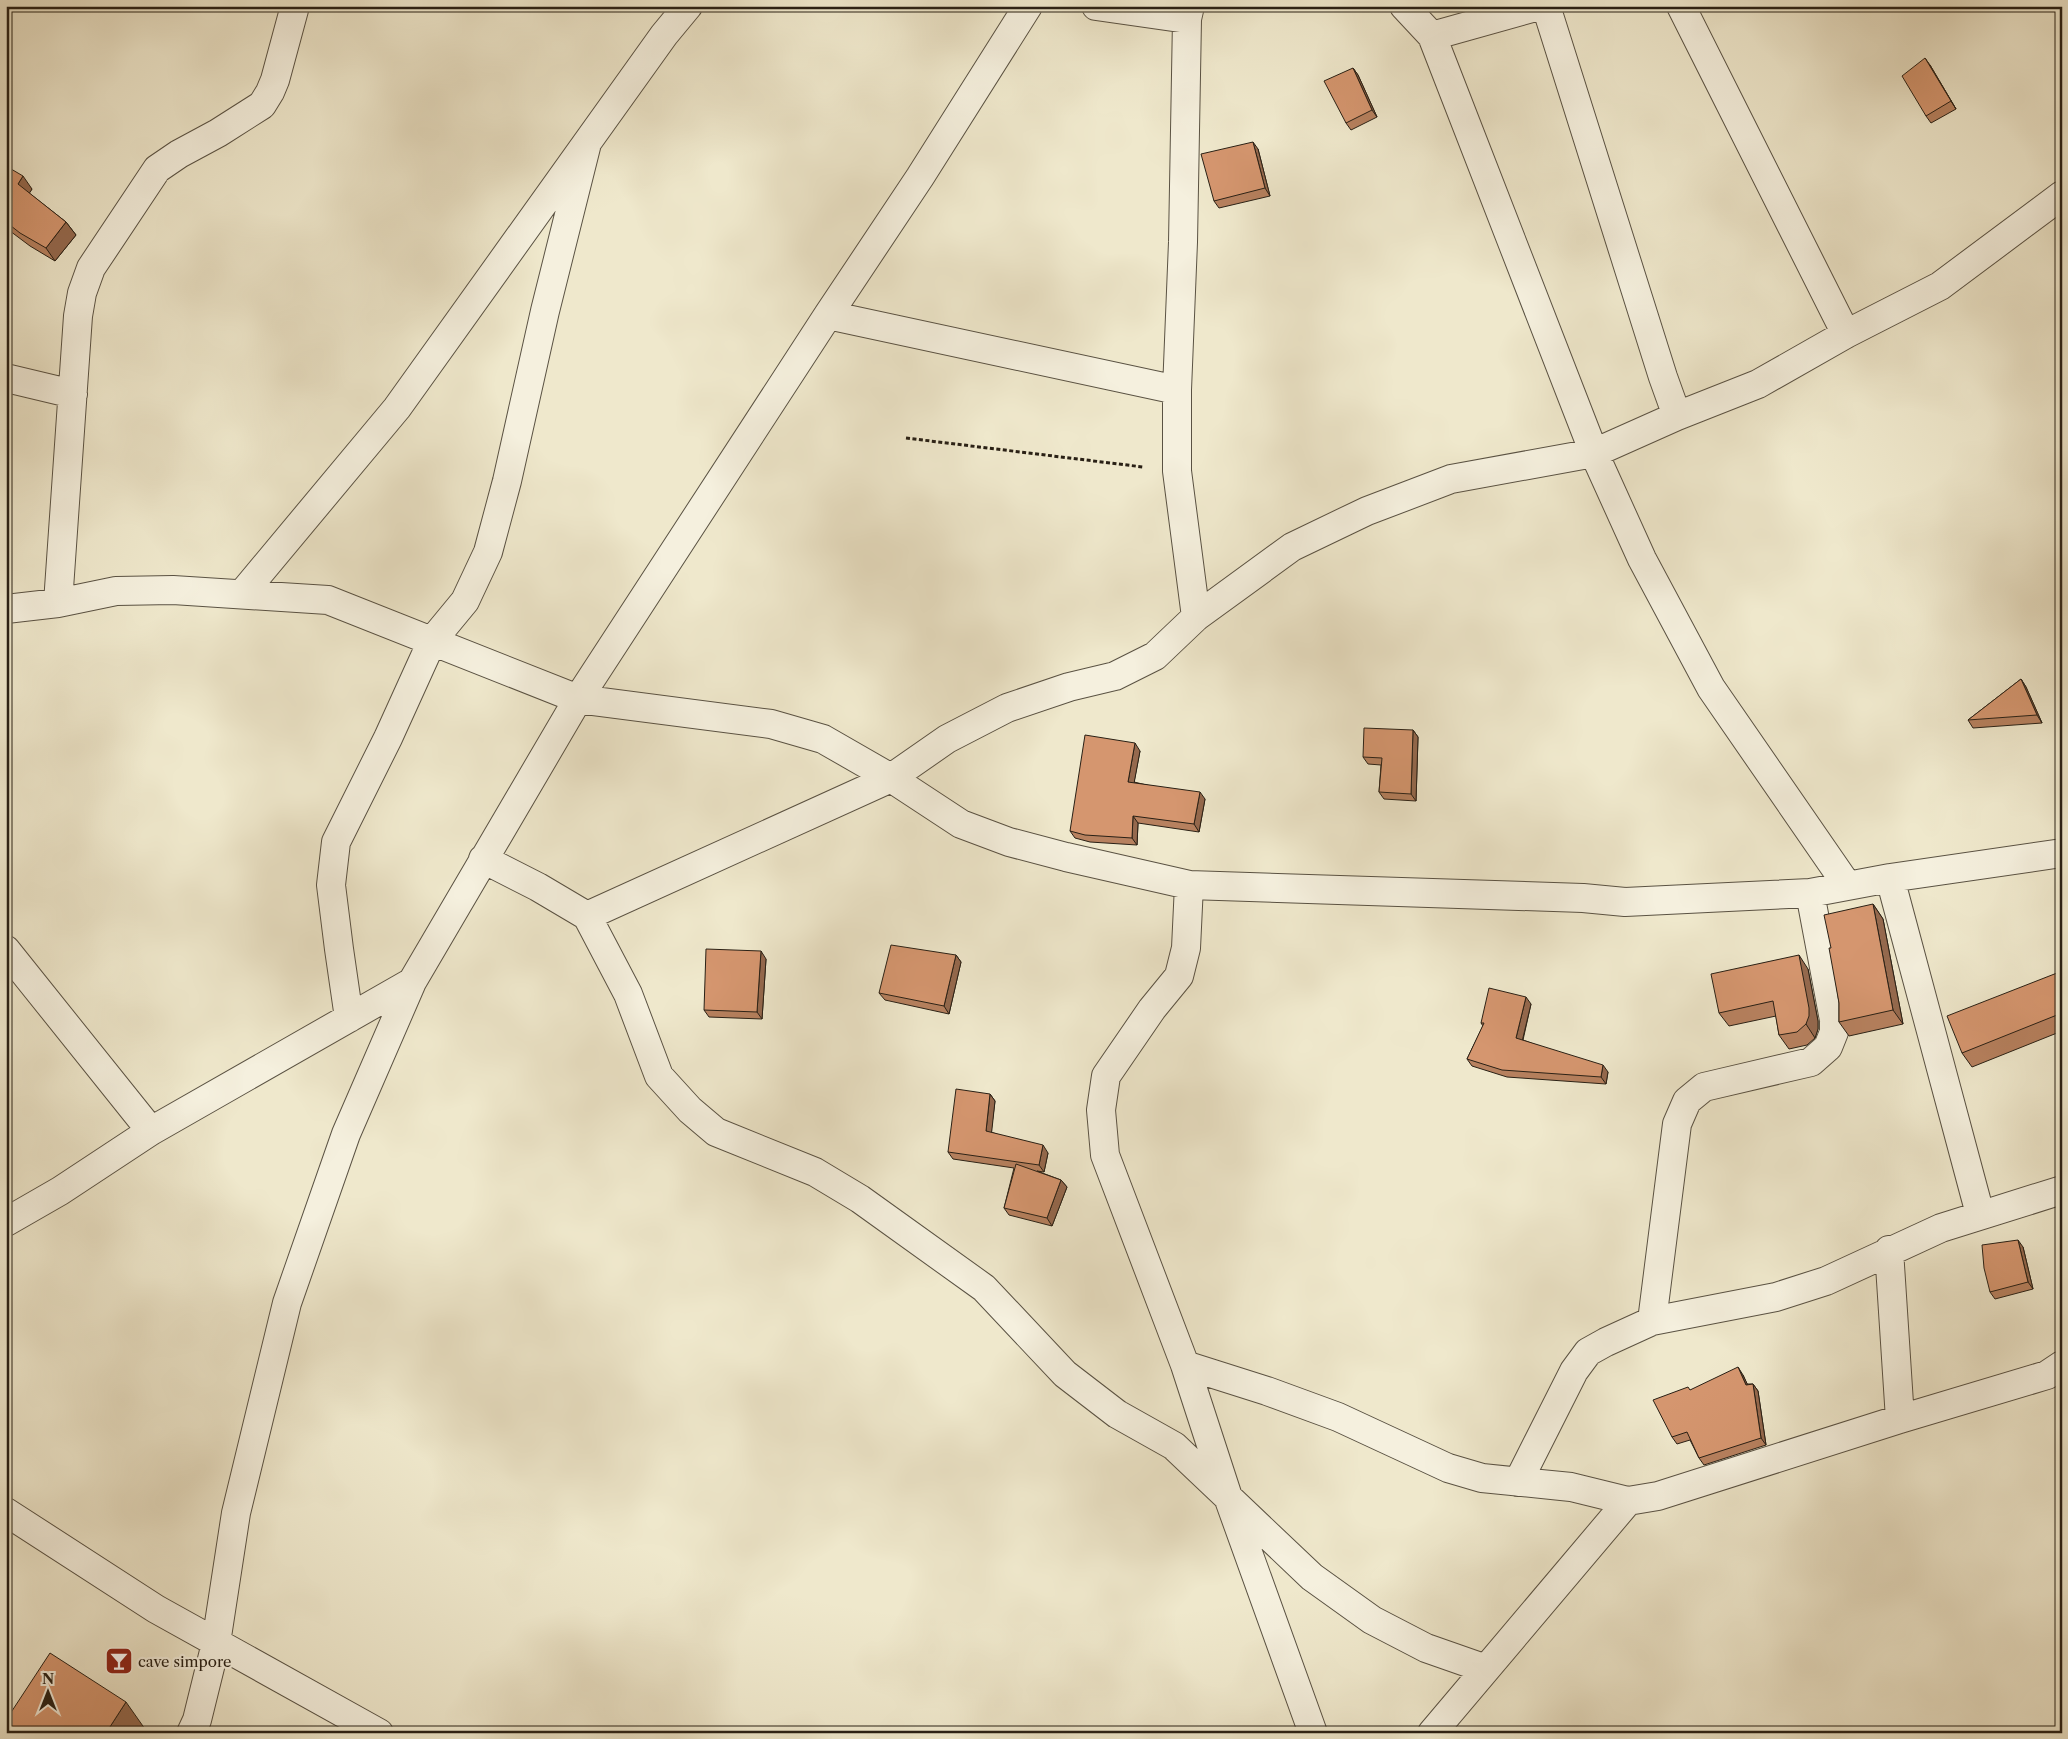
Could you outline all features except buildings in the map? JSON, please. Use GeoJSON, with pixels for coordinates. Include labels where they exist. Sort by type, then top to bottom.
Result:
{"type":"FeatureCollection","features":[{"type":"Feature","properties":{"kind":"street"},"geometry":{"type":"LineString","coordinates":[[58,603],[78,316],[82,293],[91,268],[156,169],[262,105],[275,80],[294,6]]}},
{"type":"Feature","properties":{"kind":"street"},"geometry":{"type":"LineString","coordinates":[[242,594],[397,408],[664,36],[688,6]]}},
{"type":"Feature","properties":{"kind":"street"},"geometry":{"type":"LineString","coordinates":[[191,1733],[197,1720],[216,1643],[236,1513],[287,1303],[346,1134],[412,982],[578,698],[920,177],[1028,6]]}},
{"type":"Feature","properties":{"kind":"street"},"geometry":{"type":"LineString","coordinates":[[1096,6],[1189,12],[1177,390],[1177,471],[1196,617]]}},
{"type":"Feature","properties":{"kind":"street"},"geometry":{"type":"LineString","coordinates":[[1404,6],[1432,36],[1594,453],[1642,559],[1710,688],[1848,886]]}},
{"type":"Feature","properties":{"kind":"street"},"geometry":{"type":"LineString","coordinates":[[1432,36],[1539,6]]}},
{"type":"Feature","properties":{"kind":"street"},"geometry":{"type":"LineString","coordinates":[[1546,6],[1677,416]]}},
{"type":"Feature","properties":{"kind":"street"},"geometry":{"type":"LineString","coordinates":[[1681,6],[1846,334]]}},
{"type":"Feature","properties":{"kind":"street"},"geometry":{"type":"LineString","coordinates":[[350,1018],[338,949],[331,886],[336,842],[388,738],[432,641],[464,601],[488,552],[507,481],[587,143]]}},
{"type":"Feature","properties":{"kind":"street"},"geometry":{"type":"LineString","coordinates":[[588,916],[891,778],[947,739],[1008,708],[1069,687],[1115,676],[1155,656],[1196,617],[1292,547],[1367,511],[1451,479],[1594,453],[1677,416],[1758,384],[1846,334],[1940,286],[2062,195]]}},
{"type":"Feature","properties":{"kind":"street"},"geometry":{"type":"LineString","coordinates":[[828,315],[1177,390]]}},
{"type":"Feature","properties":{"kind":"street"},"geometry":{"type":"LineString","coordinates":[[6,378],[72,394]]}},
{"type":"Feature","properties":{"kind":"street"},"geometry":{"type":"LineString","coordinates":[[6,609],[58,603],[116,591],[173,590],[328,600],[578,698],[771,724],[823,739],[891,778],[961,824],[1001,839],[1066,857],[1190,885],[1583,898],[1625,902],[1810,893],[1890,878],[2062,853]]}},
{"type":"Feature","properties":{"kind":"street"},"geometry":{"type":"LineString","coordinates":[[483,860],[538,887],[588,916],[628,994],[659,1076],[690,1110],[716,1132],[814,1172],[860,1199],[919,1240],[984,1288],[1065,1374],[1117,1414],[1174,1446],[1312,1577],[1372,1620],[1426,1648],[1486,1669]]}},
{"type":"Feature","properties":{"kind":"street"},"geometry":{"type":"LineString","coordinates":[[1890,878],[1980,1214]]}},
{"type":"Feature","properties":{"kind":"street"},"geometry":{"type":"LineString","coordinates":[[1190,885],[1186,948],[1178,976],[1152,1009],[1106,1076],[1101,1110],[1105,1155],[1185,1365],[1228,1496],[1313,1733]]}},
{"type":"Feature","properties":{"kind":"street"},"geometry":{"type":"LineString","coordinates":[[1652,1321],[1677,1124],[1687,1101],[1704,1087],[1811,1062],[1828,1047],[1834,1032],[1834,1020],[1810,893]]}},
{"type":"Feature","properties":{"kind":"street"},"geometry":{"type":"LineString","coordinates":[[6,950],[151,1131]]}},
{"type":"Feature","properties":{"kind":"street"},"geometry":{"type":"LineString","coordinates":[[6,1222],[60,1191],[151,1131],[412,982]]}},
{"type":"Feature","properties":{"kind":"street"},"geometry":{"type":"LineString","coordinates":[[1518,1482],[1574,1372],[1588,1352],[1652,1321],[1776,1297],[1826,1281],[1941,1228],[1980,1214],[2062,1190]]}},
{"type":"Feature","properties":{"kind":"street"},"geometry":{"type":"LineString","coordinates":[[1890,1250],[1900,1419]]}},
{"type":"Feature","properties":{"kind":"street"},"geometry":{"type":"LineString","coordinates":[[1185,1365],[1267,1391],[1338,1417],[1448,1468],[1482,1478],[1570,1487],[1628,1502],[1658,1496],[1900,1419],[2047,1375],[2062,1365]]}},
{"type":"Feature","properties":{"kind":"street"},"geometry":{"type":"LineString","coordinates":[[1432,1733],[1628,1502]]}},
{"type":"Feature","properties":{"kind":"street"},"geometry":{"type":"LineString","coordinates":[[6,1512],[156,1609],[379,1733]]}},
{"type":"Feature","properties":{"kind":"path"},"geometry":{"type":"LineString","coordinates":[[906,438],[1177,471]]}},
{"type":"Feature","properties":{"kind":"place","name":"cave simpore"},"geometry":{"type":"Point","coordinates":[119,1661]}}]}
